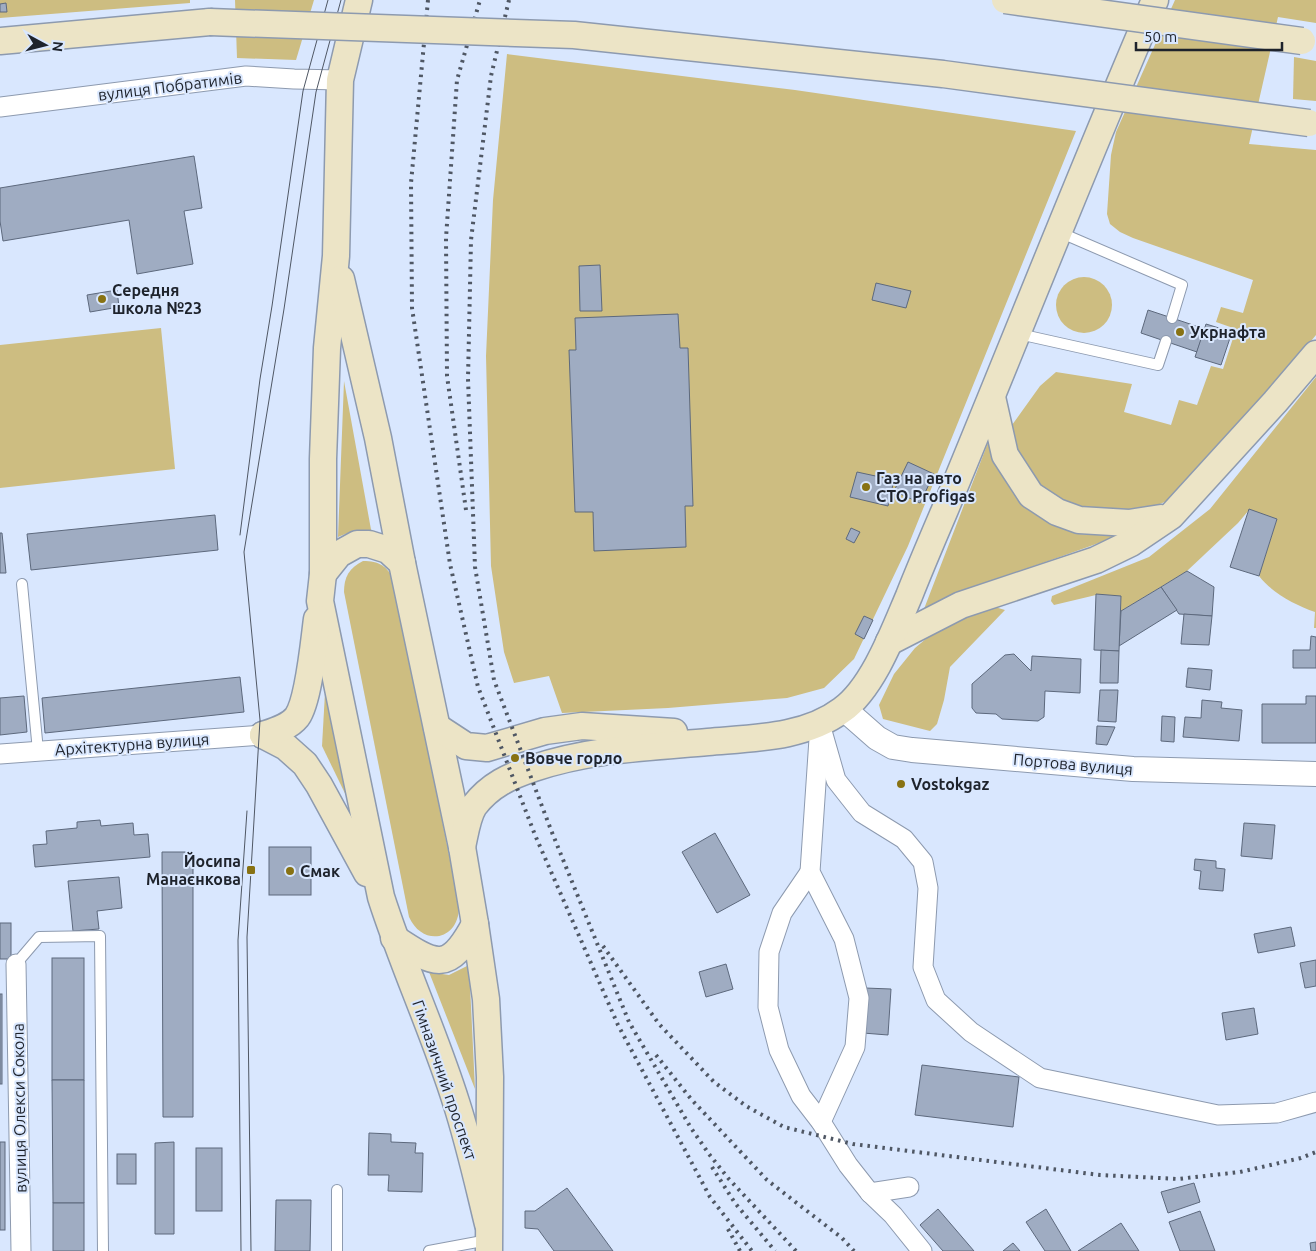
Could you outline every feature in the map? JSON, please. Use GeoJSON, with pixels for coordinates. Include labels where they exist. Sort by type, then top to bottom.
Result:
{"type":"FeatureCollection","features":[{"type":"Feature","properties":{"kind":"main road"},"geometry":{"type":"LineString","coordinates":[[263,735],[282,728],[296,718],[304,703],[324,574],[323,459],[327,358],[336,256],[340,80],[359,0]]}},
{"type":"Feature","properties":{"kind":"main road"},"geometry":{"type":"LineString","coordinates":[[1005,0],[1309,42]]}},
{"type":"Feature","properties":{"kind":"main road"},"geometry":{"type":"LineString","coordinates":[[462,847],[472,810],[488,790],[508,777],[554,761],[604,751],[737,739],[790,732],[820,724],[844,709],[863,689],[889,642],[1018,334],[1096,138],[1155,0]]}},
{"type":"Feature","properties":{"kind":"main road"},"geometry":{"type":"LineString","coordinates":[[0,41],[210,22],[574,35],[944,74],[1314,124]]}},
{"type":"Feature","properties":{"kind":"main road","name":"Гімназичний проспект"},"geometry":{"type":"LineString","coordinates":[[336,256],[378,438],[402,563],[462,847],[475,924],[486,999],[490,1077],[489,1238]]}},
{"type":"Feature","properties":{"kind":"main road"},"geometry":{"type":"LineString","coordinates":[[889,642],[961,606],[1096,560],[1131,543],[1171,516],[1269,409],[1316,354]]}},
{"type":"Feature","properties":{"kind":"main road"},"geometry":{"type":"LineString","coordinates":[[992,397],[1005,454],[1031,495],[1056,512],[1080,520],[1103,523],[1129,523],[1171,516]]}},
{"type":"Feature","properties":{"kind":"main road"},"geometry":{"type":"LineString","coordinates":[[324,574],[339,554],[357,544],[369,544],[388,550],[402,563]]}},
{"type":"Feature","properties":{"kind":"main road"},"geometry":{"type":"LineString","coordinates":[[320,601],[381,897]]}},
{"type":"Feature","properties":{"kind":"main road"},"geometry":{"type":"LineString","coordinates":[[437,727],[466,746],[487,748],[544,730],[582,726],[682,732],[737,739]]}},
{"type":"Feature","properties":{"kind":"main road"},"geometry":{"type":"LineString","coordinates":[[263,735],[286,747],[305,764],[319,785],[381,897]]}},
{"type":"Feature","properties":{"kind":"main road","name":"Гімназичний проспект"},"geometry":{"type":"LineString","coordinates":[[381,897],[394,938],[456,1101],[473,1159],[489,1238]]}},
{"type":"Feature","properties":{"kind":"main road"},"geometry":{"type":"LineString","coordinates":[[394,938],[416,953],[429,959],[443,960],[456,954],[465,943],[475,924]]}},
{"type":"Feature","properties":{"kind":"street","name":"вулиця Побратимів"},"geometry":{"type":"LineString","coordinates":[[0,107],[246,76],[340,80]]}},
{"type":"Feature","properties":{"kind":"street","name":"Портова вулиця"},"geometry":{"type":"LineString","coordinates":[[844,709],[877,738],[893,747],[912,750],[1133,769],[1316,774]]}},
{"type":"Feature","properties":{"kind":"street"},"geometry":{"type":"LineString","coordinates":[[820,724],[810,872],[782,913],[769,952],[768,1007],[783,1058],[801,1096],[821,1122],[848,1165],[870,1193],[893,1216],[922,1251]]}},
{"type":"Feature","properties":{"kind":"street"},"geometry":{"type":"LineString","coordinates":[[820,724],[836,780],[862,813],[904,839],[923,862],[928,888],[923,967],[936,1000],[971,1032],[1040,1078],[1218,1115],[1277,1113],[1316,1102]]}},
{"type":"Feature","properties":{"kind":"street","name":"Архітектурна вулиця"},"geometry":{"type":"LineString","coordinates":[[0,754],[263,735]]}},
{"type":"Feature","properties":{"kind":"street"},"geometry":{"type":"LineString","coordinates":[[810,872],[844,939],[859,998],[855,1047],[821,1122]]}},
{"type":"Feature","properties":{"kind":"street","name":"вулиця Олекси Сокола"},"geometry":{"type":"LineString","coordinates":[[16,964],[21,1251]]}},
{"type":"Feature","properties":{"kind":"street"},"geometry":{"type":"LineString","coordinates":[[870,1193],[909,1187]]}},
{"type":"Feature","properties":{"kind":"lane"},"geometry":{"type":"LineString","coordinates":[[1058,232],[1182,285],[1172,318]]}},
{"type":"Feature","properties":{"kind":"lane"},"geometry":{"type":"LineString","coordinates":[[1018,334],[1158,365],[1166,341]]}},
{"type":"Feature","properties":{"kind":"lane"},"geometry":{"type":"LineString","coordinates":[[22,584],[38,751]]}},
{"type":"Feature","properties":{"kind":"lane"},"geometry":{"type":"LineString","coordinates":[[16,964],[39,937],[100,936],[103,1251]]}},
{"type":"Feature","properties":{"kind":"lane"},"geometry":{"type":"LineString","coordinates":[[336,1251],[337,1190]]}},
{"type":"Feature","properties":{"kind":"lane"},"geometry":{"type":"LineString","coordinates":[[429,1251],[489,1238]]}},
{"type":"Feature","properties":{"kind":"shaded area"},"geometry":{"type":"Polygon","coordinates":[[[0,0],[190,0],[190,3],[0,18],[0,0]]]}},
{"type":"Feature","properties":{"kind":"shaded area"},"geometry":{"type":"Polygon","coordinates":[[[235,0],[314,0],[296,60],[237,58],[235,0]]]}},
{"type":"Feature","properties":{"kind":"shaded area"},"geometry":{"type":"Polygon","coordinates":[[[1175,0],[1316,0],[1316,23],[1278,17],[1249,144],[1316,150],[1316,335],[1274,386],[1169,500],[1151,508],[1128,514],[1080,511],[1040,487],[1014,446],[1012,425],[1040,386],[1056,372],[1132,384],[1124,412],[1171,425],[1179,400],[1197,405],[1211,366],[1223,369],[1236,329],[1216,322],[1221,307],[1243,313],[1253,280],[1133,238],[1120,232],[1110,224],[1107,214],[1111,155],[1116,132],[1175,0]]]}},
{"type":"Feature","properties":{"kind":"shaded area"},"geometry":{"type":"Polygon","coordinates":[[[507,54],[795,90],[1076,131],[908,546],[854,659],[824,688],[787,698],[668,708],[562,713],[549,676],[514,683],[504,652],[491,566],[486,356],[493,200],[507,54]]]}},
{"type":"Feature","properties":{"kind":"shaded area"},"geometry":{"type":"Polygon","coordinates":[[[1294,57],[1316,61],[1316,101],[1293,99],[1294,57]]]}},
{"type":"Feature","properties":{"kind":"shaded area"},"geometry":{"type":"Polygon","coordinates":[[[1078,277],[1090,277],[1104,285],[1112,299],[1110,316],[1104,325],[1090,333],[1078,333],[1068,328],[1061,321],[1056,311],[1056,299],[1061,289],[1068,282],[1078,277]]]}},
{"type":"Feature","properties":{"kind":"shaded area"},"geometry":{"type":"Polygon","coordinates":[[[161,328],[175,469],[0,488],[0,345],[161,328]]]}},
{"type":"Feature","properties":{"kind":"shaded area"},"geometry":{"type":"Polygon","coordinates":[[[1316,377],[1316,628],[1314,628],[1315,612],[1284,598],[1270,588],[1259,576],[1277,519],[1249,510],[1238,523],[1187,571],[1121,611],[1121,596],[1096,595],[1054,605],[1051,601],[1052,596],[1149,557],[1210,509],[1316,377]]]}},
{"type":"Feature","properties":{"kind":"shaded area"},"geometry":{"type":"Polygon","coordinates":[[[344,381],[372,535],[355,530],[338,537],[344,381]]]}},
{"type":"Feature","properties":{"kind":"shaded area"},"geometry":{"type":"Polygon","coordinates":[[[989,440],[1024,503],[1051,524],[1078,534],[1117,536],[971,589],[924,609],[989,440]]]}},
{"type":"Feature","properties":{"kind":"shaded area"},"geometry":{"type":"Polygon","coordinates":[[[363,561],[382,565],[394,580],[459,905],[458,917],[454,926],[440,936],[431,936],[423,933],[415,927],[409,917],[344,592],[348,574],[363,561]]]}},
{"type":"Feature","properties":{"kind":"shaded area"},"geometry":{"type":"Polygon","coordinates":[[[995,607],[1005,610],[950,667],[937,724],[930,731],[883,719],[879,705],[894,674],[915,648],[933,633],[964,615],[995,607]]]}},
{"type":"Feature","properties":{"kind":"shaded area"},"geometry":{"type":"Polygon","coordinates":[[[326,675],[355,814],[322,746],[326,675]]]}},
{"type":"Feature","properties":{"kind":"shaded area"},"geometry":{"type":"Polygon","coordinates":[[[469,965],[475,1089],[429,972],[449,975],[469,965]]]}},
{"type":"Feature","properties":{"kind":"building"},"geometry":{"type":"Polygon","coordinates":[[[6,3],[7,12],[0,12],[0,4],[6,3]]]}},
{"type":"Feature","properties":{"kind":"building"},"geometry":{"type":"Polygon","coordinates":[[[194,156],[202,208],[184,211],[193,264],[137,274],[129,220],[3,241],[0,221],[0,188],[194,156]]]}},
{"type":"Feature","properties":{"kind":"building"},"geometry":{"type":"Polygon","coordinates":[[[600,265],[602,311],[580,311],[579,266],[600,265]]]}},
{"type":"Feature","properties":{"kind":"building"},"geometry":{"type":"Polygon","coordinates":[[[876,283],[911,291],[906,308],[872,300],[876,283]]]}},
{"type":"Feature","properties":{"kind":"building"},"geometry":{"type":"Polygon","coordinates":[[[117,290],[119,307],[90,312],[87,295],[117,290]]]}},
{"type":"Feature","properties":{"kind":"building"},"geometry":{"type":"Polygon","coordinates":[[[1148,310],[1205,329],[1197,352],[1141,333],[1148,310]]]}},
{"type":"Feature","properties":{"kind":"building"},"geometry":{"type":"Polygon","coordinates":[[[678,314],[680,348],[688,348],[693,506],[685,506],[686,547],[594,551],[593,512],[575,512],[569,350],[576,350],[575,318],[678,314]]]}},
{"type":"Feature","properties":{"kind":"building"},"geometry":{"type":"Polygon","coordinates":[[[1206,324],[1232,332],[1221,365],[1195,357],[1206,324]]]}},
{"type":"Feature","properties":{"kind":"building"},"geometry":{"type":"Polygon","coordinates":[[[908,462],[934,474],[920,503],[894,491],[908,462]]]}},
{"type":"Feature","properties":{"kind":"building"},"geometry":{"type":"Polygon","coordinates":[[[857,472],[894,480],[888,506],[850,497],[857,472]]]}},
{"type":"Feature","properties":{"kind":"building"},"geometry":{"type":"Polygon","coordinates":[[[1249,509],[1277,519],[1259,576],[1230,567],[1249,509]]]}},
{"type":"Feature","properties":{"kind":"building"},"geometry":{"type":"Polygon","coordinates":[[[215,515],[218,550],[31,570],[27,534],[215,515]]]}},
{"type":"Feature","properties":{"kind":"building"},"geometry":{"type":"Polygon","coordinates":[[[851,528],[860,532],[854,543],[846,539],[851,528]]]}},
{"type":"Feature","properties":{"kind":"building"},"geometry":{"type":"Polygon","coordinates":[[[0,533],[2,533],[6,573],[0,573],[0,533]]]}},
{"type":"Feature","properties":{"kind":"building"},"geometry":{"type":"Polygon","coordinates":[[[1187,571],[1214,587],[1212,616],[1179,614],[1161,587],[1187,571]]]}},
{"type":"Feature","properties":{"kind":"building"},"geometry":{"type":"Polygon","coordinates":[[[1161,587],[1177,610],[1119,646],[1121,611],[1161,587]]]}},
{"type":"Feature","properties":{"kind":"building"},"geometry":{"type":"Polygon","coordinates":[[[1096,594],[1121,596],[1119,651],[1094,650],[1096,594]]]}},
{"type":"Feature","properties":{"kind":"building"},"geometry":{"type":"Polygon","coordinates":[[[1184,614],[1212,616],[1209,645],[1181,644],[1184,614]]]}},
{"type":"Feature","properties":{"kind":"building"},"geometry":{"type":"Polygon","coordinates":[[[864,616],[873,620],[864,639],[855,634],[864,616]]]}},
{"type":"Feature","properties":{"kind":"building"},"geometry":{"type":"Polygon","coordinates":[[[1311,636],[1316,637],[1316,668],[1293,668],[1293,650],[1310,650],[1311,636]]]}},
{"type":"Feature","properties":{"kind":"building"},"geometry":{"type":"Polygon","coordinates":[[[1101,650],[1119,651],[1118,683],[1100,683],[1101,650]]]}},
{"type":"Feature","properties":{"kind":"building"},"geometry":{"type":"Polygon","coordinates":[[[1014,654],[1031,671],[1032,656],[1081,659],[1080,693],[1045,691],[1044,717],[1038,721],[1002,719],[996,714],[976,713],[972,708],[972,684],[1005,655],[1014,654]]]}},
{"type":"Feature","properties":{"kind":"building"},"geometry":{"type":"Polygon","coordinates":[[[1188,668],[1212,670],[1210,690],[1186,687],[1188,668]]]}},
{"type":"Feature","properties":{"kind":"building"},"geometry":{"type":"Polygon","coordinates":[[[240,677],[244,712],[45,733],[42,698],[240,677]]]}},
{"type":"Feature","properties":{"kind":"building"},"geometry":{"type":"Polygon","coordinates":[[[1100,690],[1118,690],[1116,722],[1098,721],[1100,690]]]}},
{"type":"Feature","properties":{"kind":"building"},"geometry":{"type":"Polygon","coordinates":[[[24,696],[27,732],[0,735],[0,698],[24,696]]]}},
{"type":"Feature","properties":{"kind":"building"},"geometry":{"type":"Polygon","coordinates":[[[1306,696],[1316,696],[1316,743],[1262,743],[1262,704],[1306,704],[1306,696]]]}},
{"type":"Feature","properties":{"kind":"building"},"geometry":{"type":"Polygon","coordinates":[[[1202,700],[1222,702],[1221,708],[1242,710],[1239,741],[1183,737],[1185,717],[1201,718],[1202,700]]]}},
{"type":"Feature","properties":{"kind":"building"},"geometry":{"type":"Polygon","coordinates":[[[1162,716],[1175,717],[1174,742],[1161,741],[1162,716]]]}},
{"type":"Feature","properties":{"kind":"building"},"geometry":{"type":"Polygon","coordinates":[[[1097,726],[1115,727],[1107,745],[1096,744],[1097,726]]]}},
{"type":"Feature","properties":{"kind":"building"},"geometry":{"type":"Polygon","coordinates":[[[100,820],[101,826],[133,823],[134,835],[148,834],[150,857],[35,867],[33,845],[47,844],[46,831],[77,828],[77,822],[100,820]]]}},
{"type":"Feature","properties":{"kind":"building"},"geometry":{"type":"Polygon","coordinates":[[[1244,823],[1275,825],[1272,859],[1241,856],[1244,823]]]}},
{"type":"Feature","properties":{"kind":"building"},"geometry":{"type":"Polygon","coordinates":[[[715,833],[750,895],[717,913],[682,852],[715,833]]]}},
{"type":"Feature","properties":{"kind":"building","name":"Смак"},"geometry":{"type":"Polygon","coordinates":[[[269,847],[311,847],[311,895],[269,895],[269,847]]]}},
{"type":"Feature","properties":{"kind":"building"},"geometry":{"type":"Polygon","coordinates":[[[162,852],[193,852],[193,1117],[163,1117],[162,852]]]}},
{"type":"Feature","properties":{"kind":"building"},"geometry":{"type":"Polygon","coordinates":[[[1195,859],[1216,861],[1216,868],[1225,869],[1223,891],[1199,889],[1201,871],[1194,870],[1195,859]]]}},
{"type":"Feature","properties":{"kind":"building"},"geometry":{"type":"Polygon","coordinates":[[[119,877],[122,908],[97,911],[99,929],[73,931],[68,881],[119,877]]]}},
{"type":"Feature","properties":{"kind":"building"},"geometry":{"type":"Polygon","coordinates":[[[0,923],[11,923],[11,959],[0,959],[0,923]]]}},
{"type":"Feature","properties":{"kind":"building"},"geometry":{"type":"Polygon","coordinates":[[[1291,927],[1295,946],[1258,953],[1254,934],[1291,927]]]}},
{"type":"Feature","properties":{"kind":"building"},"geometry":{"type":"Polygon","coordinates":[[[52,958],[84,958],[84,1080],[52,1080],[52,958]]]}},
{"type":"Feature","properties":{"kind":"building"},"geometry":{"type":"Polygon","coordinates":[[[1316,960],[1316,986],[1305,988],[1300,963],[1316,960]]]}},
{"type":"Feature","properties":{"kind":"building"},"geometry":{"type":"Polygon","coordinates":[[[726,964],[733,989],[706,997],[699,972],[726,964]]]}},
{"type":"Feature","properties":{"kind":"building"},"geometry":{"type":"Polygon","coordinates":[[[865,988],[891,989],[888,1035],[863,1033],[865,988]]]}},
{"type":"Feature","properties":{"kind":"building"},"geometry":{"type":"Polygon","coordinates":[[[0,994],[2,994],[2,1084],[0,1084],[0,994]]]}},
{"type":"Feature","properties":{"kind":"building"},"geometry":{"type":"Polygon","coordinates":[[[1254,1008],[1258,1034],[1226,1040],[1222,1013],[1254,1008]]]}},
{"type":"Feature","properties":{"kind":"building"},"geometry":{"type":"Polygon","coordinates":[[[922,1065],[1019,1077],[1013,1127],[915,1115],[922,1065]]]}},
{"type":"Feature","properties":{"kind":"building"},"geometry":{"type":"Polygon","coordinates":[[[52,1080],[84,1080],[84,1203],[53,1203],[52,1080]]]}},
{"type":"Feature","properties":{"kind":"building"},"geometry":{"type":"Polygon","coordinates":[[[369,1133],[391,1134],[391,1142],[416,1143],[415,1153],[423,1153],[422,1192],[388,1191],[389,1175],[368,1175],[369,1133]]]}},
{"type":"Feature","properties":{"kind":"building"},"geometry":{"type":"Polygon","coordinates":[[[0,1142],[5,1142],[5,1230],[0,1230],[0,1142]]]}},
{"type":"Feature","properties":{"kind":"building"},"geometry":{"type":"Polygon","coordinates":[[[174,1142],[174,1234],[155,1234],[155,1143],[174,1142]]]}},
{"type":"Feature","properties":{"kind":"building"},"geometry":{"type":"Polygon","coordinates":[[[196,1148],[222,1148],[222,1211],[196,1211],[196,1148]]]}},
{"type":"Feature","properties":{"kind":"building"},"geometry":{"type":"Polygon","coordinates":[[[117,1154],[136,1154],[136,1184],[117,1184],[117,1154]]]}},
{"type":"Feature","properties":{"kind":"building"},"geometry":{"type":"Polygon","coordinates":[[[1194,1183],[1200,1202],[1168,1213],[1161,1192],[1194,1183]]]}},
{"type":"Feature","properties":{"kind":"building"},"geometry":{"type":"Polygon","coordinates":[[[567,1188],[613,1251],[554,1251],[538,1229],[525,1228],[525,1211],[535,1211],[567,1188]]]}},
{"type":"Feature","properties":{"kind":"building"},"geometry":{"type":"Polygon","coordinates":[[[276,1200],[311,1200],[310,1251],[275,1251],[276,1200]]]}},
{"type":"Feature","properties":{"kind":"building"},"geometry":{"type":"Polygon","coordinates":[[[53,1203],[84,1203],[84,1251],[53,1251],[53,1203]]]}},
{"type":"Feature","properties":{"kind":"building"},"geometry":{"type":"Polygon","coordinates":[[[938,1209],[974,1251],[943,1251],[920,1225],[938,1209]]]}},
{"type":"Feature","properties":{"kind":"building"},"geometry":{"type":"Polygon","coordinates":[[[1046,1209],[1071,1251],[1045,1251],[1026,1222],[1046,1209]]]}},
{"type":"Feature","properties":{"kind":"building"},"geometry":{"type":"Polygon","coordinates":[[[1200,1211],[1215,1251],[1180,1251],[1169,1222],[1200,1211]]]}},
{"type":"Feature","properties":{"kind":"building"},"geometry":{"type":"Polygon","coordinates":[[[1121,1223],[1139,1251],[1078,1251],[1121,1223]]]}},
{"type":"Feature","properties":{"kind":"building"},"geometry":{"type":"Polygon","coordinates":[[[1316,1242],[1316,1251],[1311,1251],[1310,1243],[1316,1242]]]}},
{"type":"Feature","properties":{"kind":"building"},"geometry":{"type":"Polygon","coordinates":[[[1013,1243],[1020,1251],[1003,1251],[1013,1243]]]}},
{"type":"Feature","properties":{"kind":"tram line"},"geometry":{"type":"LineString","coordinates":[[240,535],[260,379],[303,91],[328,0]]}},
{"type":"Feature","properties":{"kind":"tram line"},"geometry":{"type":"LineString","coordinates":[[251,1251],[247,937],[260,720],[244,552],[284,309],[316,92],[341,0]]}},
{"type":"Feature","properties":{"kind":"tram line"},"geometry":{"type":"LineString","coordinates":[[241,1251],[238,940],[247,811]]}},
{"type":"Feature","properties":{"kind":"railway"},"geometry":{"type":"LineString","coordinates":[[428,0],[411,183],[412,308],[450,564],[478,687],[535,835],[618,1025],[710,1197],[752,1251]]}},
{"type":"Feature","properties":{"kind":"railway"},"geometry":{"type":"LineString","coordinates":[[466,510],[447,376],[446,238],[457,80],[480,0]]}},
{"type":"Feature","properties":{"kind":"railway"},"geometry":{"type":"LineString","coordinates":[[509,0],[491,76],[471,240],[468,379],[475,567],[494,680],[551,830],[629,1022],[691,1128],[709,1154],[728,1178],[796,1251]]}},
{"type":"Feature","properties":{"kind":"railway"},"geometry":{"type":"LineString","coordinates":[[603,946],[659,1024],[714,1082],[746,1106],[784,1127],[853,1144],[1100,1175],[1178,1179],[1240,1172],[1301,1158],[1316,1152]]}},
{"type":"Feature","properties":{"kind":"railway"},"geometry":{"type":"LineString","coordinates":[[656,1055],[691,1099],[767,1180],[842,1238],[854,1251]]}},
{"type":"Feature","properties":{"kind":"railway"},"geometry":{"type":"LineString","coordinates":[[712,1167],[735,1203],[775,1251]]}},
{"type":"Feature","properties":{"kind":"railway"},"geometry":{"type":"LineString","coordinates":[[728,1229],[740,1251]]}},
{"type":"Feature","properties":{"kind":"place","name":"Середня школа №23"},"geometry":{"type":"Point","coordinates":[102,299]}},
{"type":"Feature","properties":{"kind":"place","name":"Укрнафта"},"geometry":{"type":"Point","coordinates":[1180,332]}},
{"type":"Feature","properties":{"kind":"place","name":"Газ на авто СТО Profigas"},"geometry":{"type":"Point","coordinates":[866,487]}},
{"type":"Feature","properties":{"kind":"place","name":"Вовче горло"},"geometry":{"type":"Point","coordinates":[515,758]}},
{"type":"Feature","properties":{"kind":"place","name":"Vostokgaz"},"geometry":{"type":"Point","coordinates":[901,784]}},
{"type":"Feature","properties":{"kind":"place","name":"Йосипа Манаєнкова"},"geometry":{"type":"Point","coordinates":[251,870]}},
{"type":"Feature","properties":{"kind":"place","name":"Смак"},"geometry":{"type":"Point","coordinates":[290,871]}}]}
